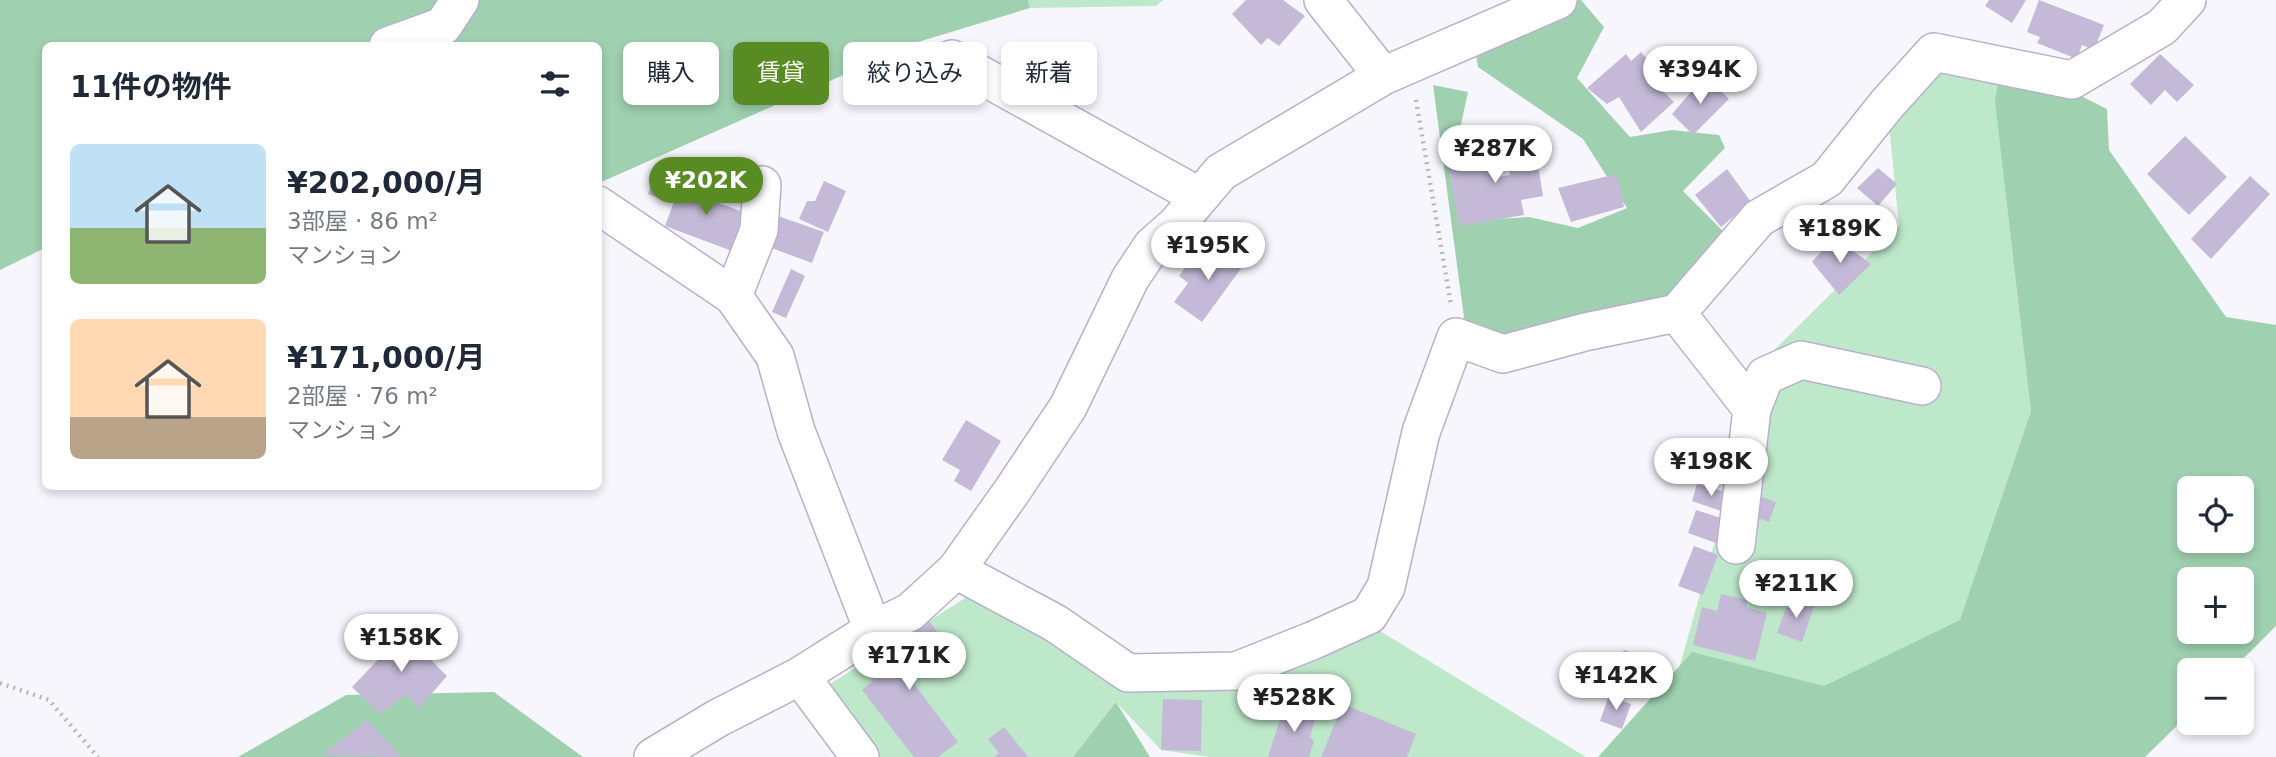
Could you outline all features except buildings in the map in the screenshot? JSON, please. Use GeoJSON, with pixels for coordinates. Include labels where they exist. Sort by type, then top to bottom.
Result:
{"type":"FeatureCollection","features":[{"type":"Feature","properties":{"kind":"street"},"geometry":{"type":"LineString","coordinates":[[398,42],[443,26],[460,0]]}},
{"type":"Feature","properties":{"kind":"street"},"geometry":{"type":"LineString","coordinates":[[1323,0],[1397,70]]}},
{"type":"Feature","properties":{"kind":"street"},"geometry":{"type":"LineString","coordinates":[[653,757],[718,718],[800,676],[873,630],[910,612],[956,570],[1068,407],[1130,279],[1152,246],[1176,225],[1221,172],[1397,70],[1558,0]]}},
{"type":"Feature","properties":{"kind":"street"},"geometry":{"type":"LineString","coordinates":[[956,570],[1055,623],[1129,673],[1236,671],[1369,615],[1386,587],[1421,432],[1456,337],[1503,354],[1585,332],[1677,313],[1759,218],[1828,179],[1887,104],[1934,52],[2072,80],[2162,27],[2187,0]]}},
{"type":"Feature","properties":{"kind":"street"},"geometry":{"type":"LineString","coordinates":[[987,78],[1200,197]]}},
{"type":"Feature","properties":{"kind":"street"},"geometry":{"type":"LineString","coordinates":[[733,296],[759,230],[762,185]]}},
{"type":"Feature","properties":{"kind":"street"},"geometry":{"type":"LineString","coordinates":[[602,208],[733,296],[775,356],[796,431],[873,630]]}},
{"type":"Feature","properties":{"kind":"street"},"geometry":{"type":"LineString","coordinates":[[1677,313],[1752,409]]}},
{"type":"Feature","properties":{"kind":"street"},"geometry":{"type":"LineString","coordinates":[[1736,545],[1752,409],[1765,376],[1801,360],[1922,386]]}},
{"type":"Feature","properties":{"kind":"street"},"geometry":{"type":"LineString","coordinates":[[800,676],[860,757]]}},
{"type":"Feature","properties":{"kind":"path"},"geometry":{"type":"LineString","coordinates":[[1397,70],[1456,337]]}},
{"type":"Feature","properties":{"kind":"path"},"geometry":{"type":"LineString","coordinates":[[0,683],[49,700],[98,757]]}},
{"type":"Feature","properties":{"kind":"green space"},"geometry":{"type":"Polygon","coordinates":[[[0,0],[1028,0],[1030,8],[918,42],[843,42],[843,75],[829,81],[829,42],[733,42],[733,105],[775,105],[602,182],[602,42],[42,42],[42,249],[0,270],[0,0]]]}},
{"type":"Feature","properties":{"kind":"green space"},"geometry":{"type":"Polygon","coordinates":[[[1028,0],[1163,0],[1156,6],[1030,8],[1028,0]]]}},
{"type":"Feature","properties":{"kind":"green space"},"geometry":{"type":"Polygon","coordinates":[[[1581,0],[1604,27],[1577,78],[1630,137],[1672,130],[1719,135],[1725,148],[1683,191],[1733,241],[1677,313],[1467,340],[1433,85],[1468,92],[1450,175],[1463,221],[1529,217],[1578,228],[1627,208],[1583,139],[1478,67],[1475,50],[1581,0]]]}},
{"type":"Feature","properties":{"kind":"green space"},"geometry":{"type":"Polygon","coordinates":[[[1934,52],[1999,78],[2031,411],[1960,621],[1824,686],[1680,665],[1752,409],[1754,370],[1899,226],[1887,104],[1934,52]]]}},
{"type":"Feature","properties":{"kind":"green space"},"geometry":{"type":"Polygon","coordinates":[[[1999,78],[2081,96],[2107,109],[2109,150],[2226,317],[2276,325],[2276,626],[2244,658],[2177,658],[2177,726],[2145,757],[1598,757],[1692,652],[1824,686],[1960,620],[2031,411],[1995,101],[1999,78]]]}},
{"type":"Feature","properties":{"kind":"green space"},"geometry":{"type":"Polygon","coordinates":[[[973,593],[1125,683],[1372,626],[1586,757],[1209,757],[1161,750],[1116,702],[1073,757],[869,757],[830,684],[973,593]]]}},
{"type":"Feature","properties":{"kind":"green space"},"geometry":{"type":"Polygon","coordinates":[[[494,692],[583,757],[238,757],[346,695],[494,692]]]}},
{"type":"Feature","properties":{"kind":"green space"},"geometry":{"type":"Polygon","coordinates":[[[1116,702],[1150,757],[1073,757],[1116,702]]]}}]}
